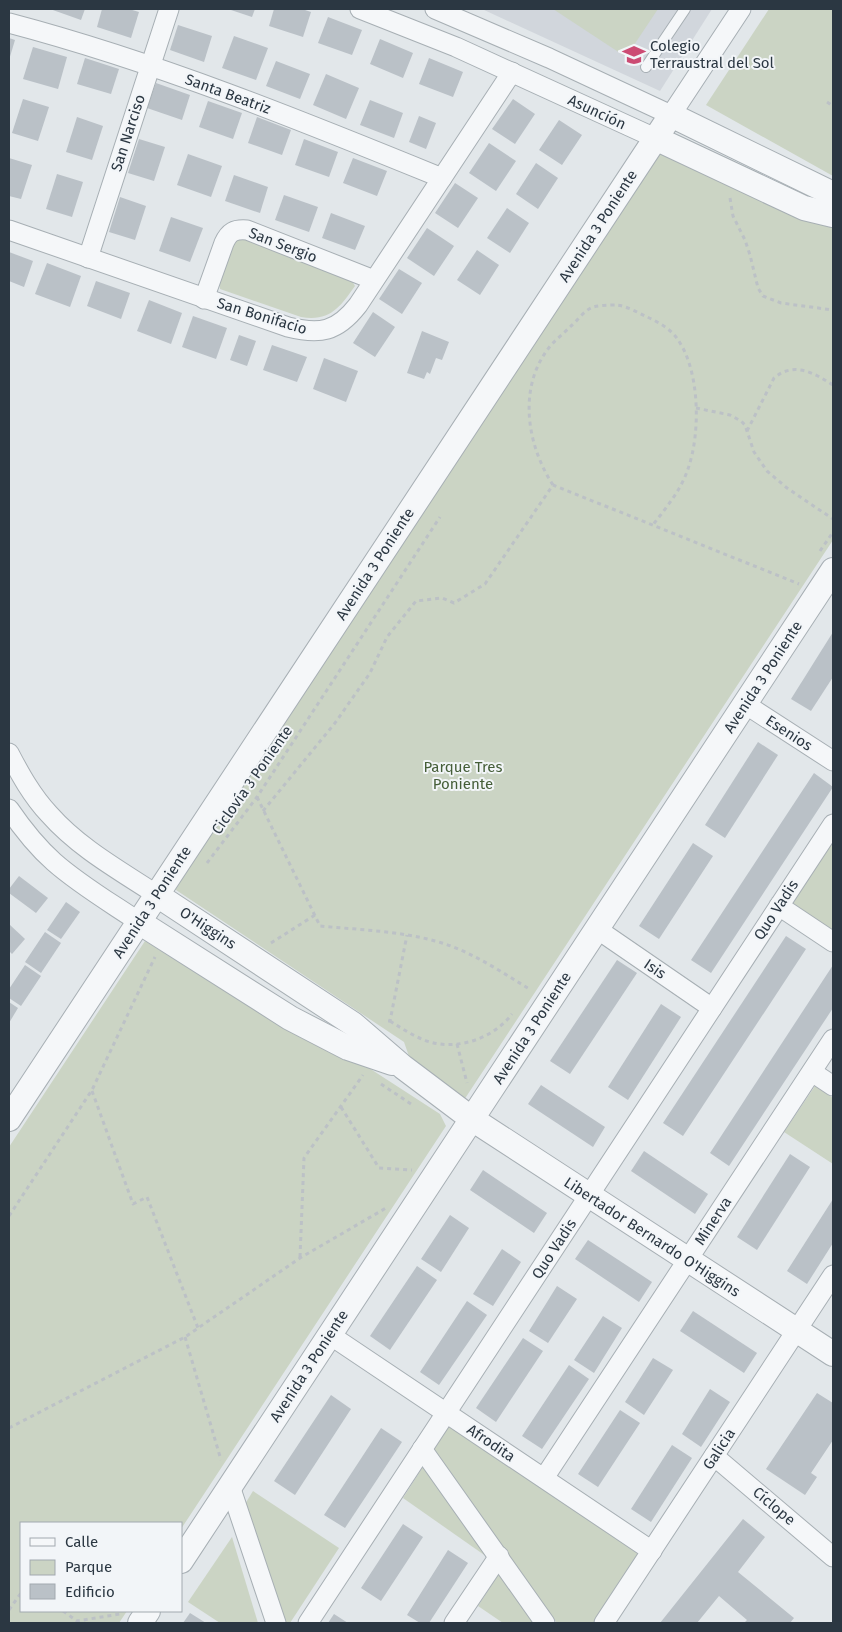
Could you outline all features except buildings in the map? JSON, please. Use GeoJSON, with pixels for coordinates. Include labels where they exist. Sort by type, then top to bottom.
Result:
{"type":"FeatureCollection","features":[{"type":"Feature","properties":{"kind":"street","name":"San Narciso"},"geometry":{"type":"LineString","coordinates":[[88,258],[169,9]]}},
{"type":"Feature","properties":{"kind":"street","name":"Asunción"},"geometry":{"type":"LineString","coordinates":[[360,9],[456,47],[512,72],[804,208],[833,215]]}},
{"type":"Feature","properties":{"kind":"street","name":"Asunción"},"geometry":{"type":"LineString","coordinates":[[434,9],[541,54],[833,194]]}},
{"type":"Feature","properties":{"kind":"street","name":"Avenida 3 Poniente"},"geometry":{"type":"LineString","coordinates":[[9,1119],[148,928],[157,895],[741,9]]}},
{"type":"Feature","properties":{"kind":"street","name":"Santa Beatriz"},"geometry":{"type":"LineString","coordinates":[[9,23],[54,35],[150,66],[318,127],[442,178]]}},
{"type":"Feature","properties":{"kind":"street","name":"San Bonifacio"},"geometry":{"type":"LineString","coordinates":[[9,230],[288,327],[312,332],[334,328],[343,322],[358,305],[512,72]]}},
{"type":"Feature","properties":{"kind":"street","name":"San Sergio"},"geometry":{"type":"LineString","coordinates":[[204,299],[228,234],[238,229],[247,230],[374,280]]}},
{"type":"Feature","properties":{"kind":"street","name":"Avenida 3 Poniente"},"geometry":{"type":"LineString","coordinates":[[182,1559],[745,704],[826,562]]}},
{"type":"Feature","properties":{"kind":"street","name":"Esenios"},"geometry":{"type":"LineString","coordinates":[[745,704],[833,761]]}},
{"type":"Feature","properties":{"kind":"street","name":"O'Higgins"},"geometry":{"type":"LineString","coordinates":[[9,752],[36,799],[60,826],[94,854],[353,1024],[403,1067],[472,1119]]}},
{"type":"Feature","properties":{"kind":"street","name":"O'Higgins"},"geometry":{"type":"LineString","coordinates":[[9,809],[23,828],[54,862],[148,928],[290,1018],[348,1048],[403,1067]]}},
{"type":"Feature","properties":{"kind":"street","name":"Quo Vadis"},"geometry":{"type":"LineString","coordinates":[[308,1623],[833,824]]}},
{"type":"Feature","properties":{"kind":"street"},"geometry":{"type":"LineString","coordinates":[[779,906],[833,942]]}},
{"type":"Feature","properties":{"kind":"street","name":"Isis"},"geometry":{"type":"LineString","coordinates":[[597,929],[712,1008]]}},
{"type":"Feature","properties":{"kind":"street","name":"Minerva"},"geometry":{"type":"LineString","coordinates":[[544,1478],[833,1039]]}},
{"type":"Feature","properties":{"kind":"street"},"geometry":{"type":"LineString","coordinates":[[812,1072],[833,1086]]}},
{"type":"Feature","properties":{"kind":"street","name":"Libertador Bernardo O'Higgins"},"geometry":{"type":"LineString","coordinates":[[472,1119],[833,1354]]}},
{"type":"Feature","properties":{"kind":"street","name":"Galicia"},"geometry":{"type":"LineString","coordinates":[[604,1623],[833,1275]]}},
{"type":"Feature","properties":{"kind":"street","name":"Afrodita"},"geometry":{"type":"LineString","coordinates":[[330,1335],[652,1551]]}},
{"type":"Feature","properties":{"kind":"street"},"geometry":{"type":"LineString","coordinates":[[422,1449],[545,1623]]}},
{"type":"Feature","properties":{"kind":"street","name":"Cíclope"},"geometry":{"type":"LineString","coordinates":[[714,1456],[833,1557]]}},
{"type":"Feature","properties":{"kind":"street"},"geometry":{"type":"LineString","coordinates":[[230,1486],[276,1623]]}},
{"type":"Feature","properties":{"kind":"street"},"geometry":{"type":"LineString","coordinates":[[454,1623],[499,1556]]}},
{"type":"Feature","properties":{"kind":"street"},"geometry":{"type":"LineString","coordinates":[[130,1619],[146,1612]]}},
{"type":"Feature","properties":{"kind":"lane"},"geometry":{"type":"LineString","coordinates":[[646,67],[685,9]]}},
{"type":"Feature","properties":{"kind":"path"},"geometry":{"type":"LineString","coordinates":[[828,102],[833,106]]}},
{"type":"Feature","properties":{"kind":"path"},"geometry":{"type":"LineString","coordinates":[[726,171],[733,216],[750,254],[760,292],[768,299],[781,303],[833,310]]}},
{"type":"Feature","properties":{"kind":"path"},"geometry":{"type":"LineString","coordinates":[[652,526],[678,489],[689,468],[696,408],[693,379],[685,351],[675,336],[659,323],[641,313],[617,306],[591,308],[551,345],[537,368],[529,396],[528,410],[533,438],[544,472],[553,485],[652,526],[803,586]]}},
{"type":"Feature","properties":{"kind":"path"},"geometry":{"type":"LineString","coordinates":[[746,431],[774,378],[782,371],[802,369],[833,384]]}},
{"type":"Feature","properties":{"kind":"path"},"geometry":{"type":"LineString","coordinates":[[696,408],[737,418],[744,425],[754,452],[767,471],[781,484],[833,519]]}},
{"type":"Feature","properties":{"kind":"path"},"geometry":{"type":"LineString","coordinates":[[262,811],[335,724],[370,673],[387,636],[416,601],[442,598],[454,603],[485,584],[553,485]]}},
{"type":"Feature","properties":{"kind":"path","name":"Ciclovía 3 Poniente"},"geometry":{"type":"LineString","coordinates":[[205,866],[256,797],[440,517]]}},
{"type":"Feature","properties":{"kind":"path"},"geometry":{"type":"LineString","coordinates":[[826,562],[833,532]]}},
{"type":"Feature","properties":{"kind":"path"},"geometry":{"type":"LineString","coordinates":[[798,584],[803,576]]}},
{"type":"Feature","properties":{"kind":"path"},"geometry":{"type":"LineString","coordinates":[[256,797],[320,926],[407,935],[442,943],[463,951],[535,993]]}},
{"type":"Feature","properties":{"kind":"path"},"geometry":{"type":"LineString","coordinates":[[252,956],[315,915]]}},
{"type":"Feature","properties":{"kind":"path"},"geometry":{"type":"LineString","coordinates":[[9,1216],[92,1090],[157,952],[148,928]]}},
{"type":"Feature","properties":{"kind":"path"},"geometry":{"type":"LineString","coordinates":[[390,1021],[407,935]]}},
{"type":"Feature","properties":{"kind":"path"},"geometry":{"type":"LineString","coordinates":[[524,997],[534,980]]}},
{"type":"Feature","properties":{"kind":"path"},"geometry":{"type":"LineString","coordinates":[[353,1024],[390,1021],[426,1041],[456,1044],[475,1040],[492,1032],[513,1013]]}},
{"type":"Feature","properties":{"kind":"path"},"geometry":{"type":"LineString","coordinates":[[456,1044],[467,1083]]}},
{"type":"Feature","properties":{"kind":"path"},"geometry":{"type":"LineString","coordinates":[[300,1258],[304,1158],[364,1074]]}},
{"type":"Feature","properties":{"kind":"path"},"geometry":{"type":"LineString","coordinates":[[92,1090],[133,1204],[147,1197],[198,1328]]}},
{"type":"Feature","properties":{"kind":"path"},"geometry":{"type":"LineString","coordinates":[[341,1107],[379,1168],[414,1170]]}},
{"type":"Feature","properties":{"kind":"path"},"geometry":{"type":"LineString","coordinates":[[9,1428],[185,1337],[300,1258],[392,1204]]}},
{"type":"Feature","properties":{"kind":"path"},"geometry":{"type":"LineString","coordinates":[[185,1337],[221,1460]]}},
{"type":"Feature","properties":{"kind":"path"},"geometry":{"type":"LineString","coordinates":[[9,1610],[20,1594]]}},
{"type":"Feature","properties":{"kind":"path"},"geometry":{"type":"LineString","coordinates":[[64,1612],[77,1621],[130,1619]]}},
{"type":"Feature","properties":{"kind":"shaded area","name":"Colegio Terraustral del Sol"},"geometry":{"type":"Polygon","coordinates":[[[482,9],[712,9],[660,91],[482,9]]]}},
{"type":"Feature","properties":{"kind":"green space"},"geometry":{"type":"Polygon","coordinates":[[[553,9],[658,9],[626,57],[553,9]]]}},
{"type":"Feature","properties":{"kind":"green space"},"geometry":{"type":"Polygon","coordinates":[[[769,9],[833,9],[833,176],[706,105],[769,9]]]}},
{"type":"Feature","properties":{"kind":"green space","name":"Parque Tres Poniente"},"geometry":{"type":"Polygon","coordinates":[[[663,152],[833,226],[833,540],[464,1100],[412,1065],[404,1042],[173,888],[657,156],[663,152]]]}},
{"type":"Feature","properties":{"kind":"green space"},"geometry":{"type":"Polygon","coordinates":[[[245,236],[349,276],[355,286],[333,311],[327,315],[311,318],[301,317],[220,289],[218,277],[231,239],[245,236]]]}},
{"type":"Feature","properties":{"kind":"green space"},"geometry":{"type":"Polygon","coordinates":[[[833,830],[833,934],[786,903],[833,830]]]}},
{"type":"Feature","properties":{"kind":"green space"},"geometry":{"type":"Polygon","coordinates":[[[145,941],[278,1024],[335,1046],[440,1114],[446,1126],[182,1527],[182,1522],[20,1522],[20,1612],[126,1612],[119,1623],[9,1623],[9,1147],[145,941]]]}},
{"type":"Feature","properties":{"kind":"green space"},"geometry":{"type":"Polygon","coordinates":[[[815,1086],[833,1098],[833,1164],[784,1132],[815,1086]]]}},
{"type":"Feature","properties":{"kind":"green space"},"geometry":{"type":"Polygon","coordinates":[[[450,1423],[648,1553],[602,1623],[557,1623],[432,1450],[450,1423]]]}},
{"type":"Feature","properties":{"kind":"green space"},"geometry":{"type":"Polygon","coordinates":[[[426,1462],[490,1559],[403,1498],[426,1462]]]}},
{"type":"Feature","properties":{"kind":"green space"},"geometry":{"type":"Polygon","coordinates":[[[253,1491],[339,1548],[290,1623],[282,1623],[245,1504],[253,1491]]]}},
{"type":"Feature","properties":{"kind":"green space"},"geometry":{"type":"Polygon","coordinates":[[[232,1537],[258,1623],[220,1623],[188,1602],[232,1537]]]}},
{"type":"Feature","properties":{"kind":"green space"},"geometry":{"type":"Polygon","coordinates":[[[502,1569],[540,1623],[503,1623],[478,1606],[502,1569]]]}},
{"type":"Feature","properties":{"kind":"place","name":"Colegio Terraustral del Sol"},"geometry":{"type":"Point","coordinates":[634,55]}}]}
